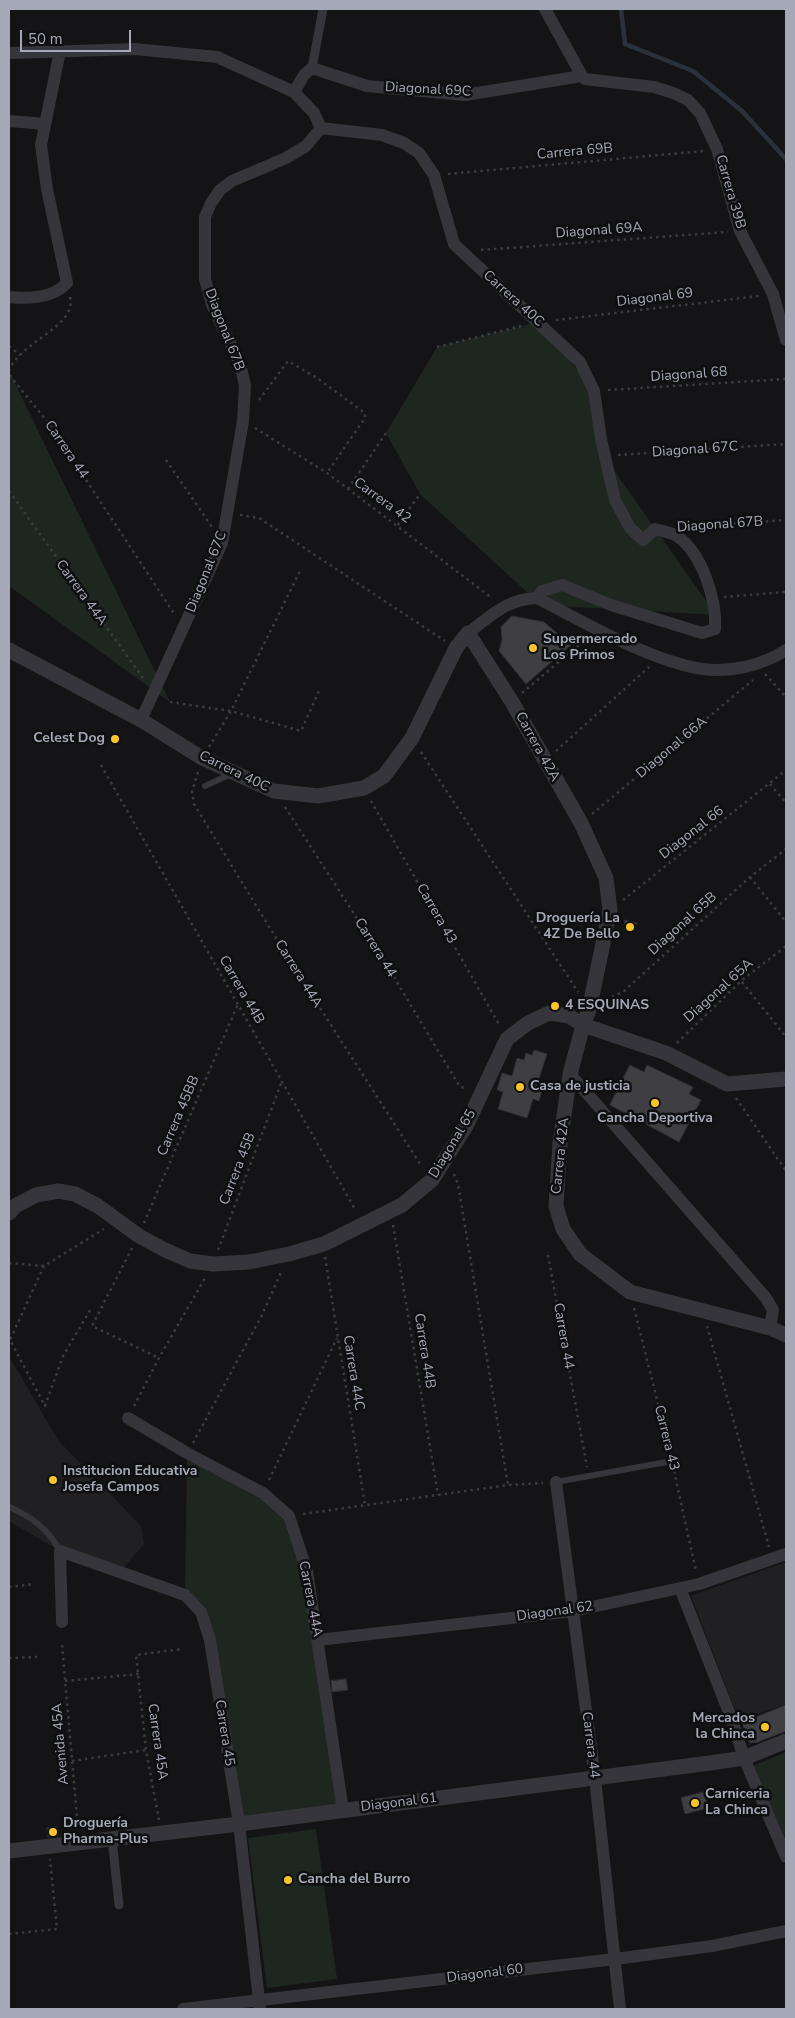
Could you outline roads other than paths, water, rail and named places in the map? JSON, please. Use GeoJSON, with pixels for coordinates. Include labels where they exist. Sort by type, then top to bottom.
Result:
{"type":"FeatureCollection","features":[{"type":"Feature","properties":{"kind":"street"},"geometry":{"type":"LineString","coordinates":[[294,92],[304,75],[312,68],[324,9]]}},
{"type":"Feature","properties":{"kind":"street"},"geometry":{"type":"LineString","coordinates":[[544,9],[582,76]]}},
{"type":"Feature","properties":{"kind":"street"},"geometry":{"type":"LineString","coordinates":[[12,53],[135,49],[217,57],[294,92],[314,113],[321,128]]}},
{"type":"Feature","properties":{"kind":"street"},"geometry":{"type":"LineString","coordinates":[[9,297],[33,299],[60,290],[67,283],[47,189],[41,145],[60,51]]}},
{"type":"Feature","properties":{"kind":"street","name":"Diagonal 69C"},"geometry":{"type":"LineString","coordinates":[[312,68],[367,86],[465,96],[582,76],[585,79],[635,86]]}},
{"type":"Feature","properties":{"kind":"street","name":"Carrera 39B"},"geometry":{"type":"LineString","coordinates":[[635,86],[654,87],[688,100],[700,113],[718,149],[740,231],[773,294],[786,340]]}},
{"type":"Feature","properties":{"kind":"street"},"geometry":{"type":"LineString","coordinates":[[9,121],[46,124]]}},
{"type":"Feature","properties":{"kind":"street","name":"Carrera 40C"},"geometry":{"type":"LineString","coordinates":[[9,650],[141,720],[202,758],[233,773],[274,792],[318,796],[364,788],[384,776],[412,738],[456,648],[468,633],[503,606],[520,598],[537,598],[542,591],[562,585],[612,605],[702,633],[715,629],[716,615],[710,598],[708,580],[693,550],[676,535],[655,530],[643,540],[630,528],[615,500],[604,456],[594,391],[580,362],[460,252],[450,235],[434,175],[419,152],[404,143],[382,135],[321,128]]}},
{"type":"Feature","properties":{"kind":"street","name":"Diagonal 67B"},"geometry":{"type":"LineString","coordinates":[[244,385],[240,364],[212,304],[205,279],[206,217],[215,196],[232,181],[286,158],[306,146],[321,128]]}},
{"type":"Feature","properties":{"kind":"street","name":"Diagonal 67C"},"geometry":{"type":"LineString","coordinates":[[141,720],[222,543],[229,513],[243,421],[244,385]]}},
{"type":"Feature","properties":{"kind":"street"},"geometry":{"type":"LineString","coordinates":[[537,598],[660,658],[703,669],[759,668],[786,650]]}},
{"type":"Feature","properties":{"kind":"street","name":"Carrera 42A"},"geometry":{"type":"LineString","coordinates":[[468,633],[512,702],[544,762],[581,823],[606,878],[610,910],[589,1010],[570,1074],[560,1143],[556,1206],[563,1229],[580,1254],[630,1292],[770,1328],[786,1335]]}},
{"type":"Feature","properties":{"kind":"street","name":"Diagonal 65"},"geometry":{"type":"LineString","coordinates":[[9,1213],[15,1206],[36,1195],[58,1191],[75,1194],[98,1206],[138,1236],[190,1261],[213,1264],[248,1262],[289,1254],[324,1244],[390,1211],[418,1194],[432,1180],[448,1158],[466,1126],[507,1039],[528,1023],[550,1013],[569,1016],[583,1025],[666,1053],[727,1084],[786,1079]]}},
{"type":"Feature","properties":{"kind":"street"},"geometry":{"type":"LineString","coordinates":[[570,1074],[766,1298],[773,1310],[770,1328]]}},
{"type":"Feature","properties":{"kind":"street","name":"Carrera 44A"},"geometry":{"type":"LineString","coordinates":[[128,1418],[187,1453],[263,1493],[289,1516],[307,1571],[342,1811]]}},
{"type":"Feature","properties":{"kind":"street","name":"Carrera 44"},"geometry":{"type":"LineString","coordinates":[[556,1482],[595,1778],[620,2009]]}},
{"type":"Feature","properties":{"kind":"street"},"geometry":{"type":"LineString","coordinates":[[60,1552],[62,1622]]}},
{"type":"Feature","properties":{"kind":"street","name":"Carrera 45"},"geometry":{"type":"LineString","coordinates":[[60,1552],[185,1595],[201,1612],[210,1640],[238,1824],[259,2005]]}},
{"type":"Feature","properties":{"kind":"street","name":"Diagonal 62"},"geometry":{"type":"LineString","coordinates":[[318,1640],[573,1611],[652,1596],[699,1584],[786,1554]]}},
{"type":"Feature","properties":{"kind":"street"},"geometry":{"type":"LineString","coordinates":[[680,1588],[732,1720],[744,1758],[786,1857]]}},
{"type":"Feature","properties":{"kind":"street","name":"Diagonal 61"},"geometry":{"type":"LineString","coordinates":[[9,1851],[342,1811],[744,1758],[786,1741]]}},
{"type":"Feature","properties":{"kind":"street"},"geometry":{"type":"LineString","coordinates":[[112,1838],[119,1905]]}},
{"type":"Feature","properties":{"kind":"street","name":"Diagonal 60"},"geometry":{"type":"LineString","coordinates":[[183,2009],[259,2005],[615,1959],[712,1946],[786,1931]]}},
{"type":"Feature","properties":{"kind":"lane"},"geometry":{"type":"LineString","coordinates":[[205,786],[233,773]]}},
{"type":"Feature","properties":{"kind":"lane"},"geometry":{"type":"LineString","coordinates":[[556,1482],[672,1461]]}},
{"type":"Feature","properties":{"kind":"lane"},"geometry":{"type":"LineString","coordinates":[[9,1507],[44,1527],[52,1535],[60,1552]]}},
{"type":"Feature","properties":{"kind":"waterway"},"geometry":{"type":"LineString","coordinates":[[621,9],[625,44],[693,71],[742,111],[786,159]]}},
{"type":"Feature","properties":{"kind":"place","name":"Supermercado Los Primos"},"geometry":{"type":"Point","coordinates":[533,648]}},
{"type":"Feature","properties":{"kind":"place","name":"Celest Dog"},"geometry":{"type":"Point","coordinates":[115,739]}},
{"type":"Feature","properties":{"kind":"place","name":"Droguería La 4Z De Bello"},"geometry":{"type":"Point","coordinates":[630,927]}},
{"type":"Feature","properties":{"kind":"place","name":"4 ESQUINAS"},"geometry":{"type":"Point","coordinates":[555,1006]}},
{"type":"Feature","properties":{"kind":"place","name":"Casa de justicia"},"geometry":{"type":"Point","coordinates":[520,1087]}},
{"type":"Feature","properties":{"kind":"place","name":"Cancha Deportiva"},"geometry":{"type":"Point","coordinates":[655,1103]}},
{"type":"Feature","properties":{"kind":"place","name":"Institucion Educativa Josefa Campos"},"geometry":{"type":"Point","coordinates":[53,1480]}},
{"type":"Feature","properties":{"kind":"place","name":"Mercados la Chinca"},"geometry":{"type":"Point","coordinates":[765,1727]}},
{"type":"Feature","properties":{"kind":"place","name":"Carniceria La Chinca"},"geometry":{"type":"Point","coordinates":[695,1803]}},
{"type":"Feature","properties":{"kind":"place","name":"Droguería Pharma-Plus"},"geometry":{"type":"Point","coordinates":[53,1832]}},
{"type":"Feature","properties":{"kind":"place","name":"Cancha del Burro"},"geometry":{"type":"Point","coordinates":[288,1880]}}]}
